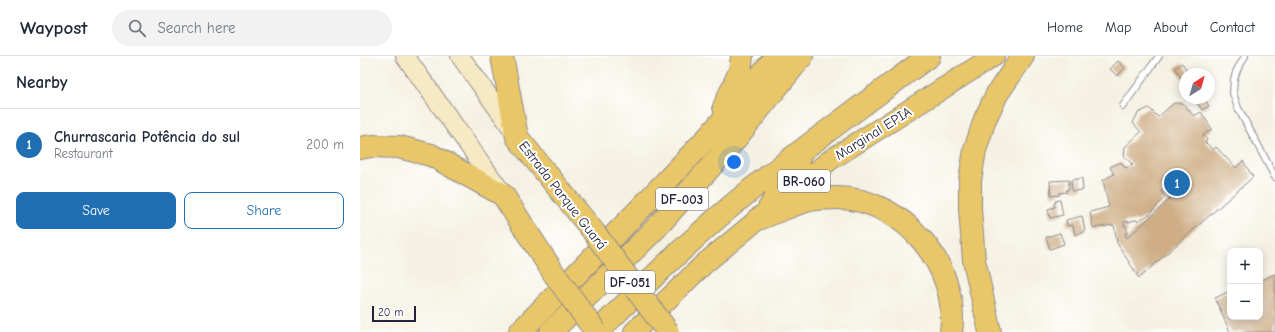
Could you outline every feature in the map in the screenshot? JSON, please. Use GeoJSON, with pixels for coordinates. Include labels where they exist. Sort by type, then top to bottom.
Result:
{"type":"FeatureCollection","features":[{"type":"Feature","properties":{"kind":"highway"},"geometry":{"type":"LineString","coordinates":[[502,56],[517,137]]}},
{"type":"Feature","properties":{"kind":"highway"},"geometry":{"type":"LineString","coordinates":[[710,135],[740,71],[742,56]]}},
{"type":"Feature","properties":{"kind":"highway"},"geometry":{"type":"LineString","coordinates":[[520,332],[710,135],[777,56]]}},
{"type":"Feature","properties":{"kind":"highway","name":"DF-003"},"geometry":{"type":"LineString","coordinates":[[551,332],[656,228],[733,142],[802,56]]}},
{"type":"Feature","properties":{"kind":"highway","name":"DF-003"},"geometry":{"type":"LineString","coordinates":[[597,332],[681,250],[746,194],[807,146],[929,56]]}},
{"type":"Feature","properties":{"kind":"highway"},"geometry":{"type":"LineString","coordinates":[[990,332],[974,260],[970,209],[970,180],[975,150],[985,119],[997,94],[1023,56]]}},
{"type":"Feature","properties":{"kind":"highway","name":"Estrada Parque Guará"},"geometry":{"type":"LineString","coordinates":[[517,137],[593,231],[668,332]]}},
{"type":"Feature","properties":{"kind":"highway"},"geometry":{"type":"LineString","coordinates":[[360,148],[371,146],[399,147],[431,155],[503,195],[555,275],[597,332]]}},
{"type":"Feature","properties":{"kind":"highway"},"geometry":{"type":"LineString","coordinates":[[763,214],[807,146]]}},
{"type":"Feature","properties":{"kind":"highway"},"geometry":{"type":"LineString","coordinates":[[763,214],[810,200],[840,198],[858,201],[878,208],[898,218],[920,236],[940,267],[948,291],[952,310],[951,332]]}},
{"type":"Feature","properties":{"kind":"main road"},"geometry":{"type":"LineString","coordinates":[[405,56],[503,195]]}},
{"type":"Feature","properties":{"kind":"main road","name":"Estrada Parque Guará"},"geometry":{"type":"LineString","coordinates":[[460,56],[517,137]]}},
{"type":"Feature","properties":{"kind":"main road","name":"Marginal EPIA"},"geometry":{"type":"LineString","coordinates":[[634,332],[704,264],[830,160],[994,56]]}},
{"type":"Feature","properties":{"kind":"lane"},"geometry":{"type":"LineString","coordinates":[[1123,106],[1159,56]]}},
{"type":"Feature","properties":{"kind":"lane"},"geometry":{"type":"LineString","coordinates":[[1245,56],[1234,79],[1234,93],[1238,108],[1275,177]]}},
{"type":"Feature","properties":{"kind":"building"},"geometry":{"type":"Polygon","coordinates":[[[1118,61],[1125,68],[1117,76],[1110,69],[1118,61]]]}},
{"type":"Feature","properties":{"kind":"building"},"geometry":{"type":"Polygon","coordinates":[[[1182,63],[1185,68],[1179,68],[1179,74],[1175,68],[1182,63]]]}},
{"type":"Feature","properties":{"kind":"building"},"geometry":{"type":"Polygon","coordinates":[[[1174,103],[1184,104],[1194,116],[1201,112],[1212,129],[1203,135],[1207,140],[1205,142],[1213,150],[1216,147],[1236,168],[1243,161],[1253,177],[1139,278],[1117,243],[1114,225],[1093,228],[1090,212],[1109,207],[1103,180],[1114,174],[1110,167],[1121,162],[1125,168],[1133,165],[1124,156],[1125,147],[1141,132],[1133,123],[1138,113],[1149,108],[1158,117],[1174,103]],[[1165,187],[1161,191],[1165,197],[1150,214],[1138,221],[1135,220],[1124,222],[1124,226],[1126,226],[1128,233],[1125,233],[1127,238],[1170,199],[1165,193],[1168,191],[1165,187]]]}},
{"type":"Feature","properties":{"kind":"building"},"geometry":{"type":"Polygon","coordinates":[[[1198,104],[1208,104],[1209,106],[1202,110],[1198,104]]]}},
{"type":"Feature","properties":{"kind":"building"},"geometry":{"type":"Polygon","coordinates":[[[1082,178],[1083,190],[1072,191],[1071,180],[1082,178]]]}},
{"type":"Feature","properties":{"kind":"building"},"geometry":{"type":"Polygon","coordinates":[[[1069,180],[1069,189],[1066,190],[1067,192],[1051,196],[1050,181],[1069,180]]]}},
{"type":"Feature","properties":{"kind":"building"},"geometry":{"type":"Polygon","coordinates":[[[1060,200],[1063,215],[1050,218],[1048,209],[1055,207],[1055,201],[1060,200]]]}},
{"type":"Feature","properties":{"kind":"building"},"geometry":{"type":"Polygon","coordinates":[[[1082,216],[1085,231],[1075,235],[1073,225],[1067,226],[1066,220],[1082,216]]]}},
{"type":"Feature","properties":{"kind":"building"},"geometry":{"type":"Polygon","coordinates":[[[1060,233],[1064,244],[1050,249],[1046,237],[1060,233]]]}},
{"type":"Feature","properties":{"kind":"building"},"geometry":{"type":"Polygon","coordinates":[[[1275,274],[1275,332],[1230,332],[1215,298],[1227,292],[1227,320],[1263,320],[1263,280],[1275,274]]]}},
{"type":"Feature","properties":{"kind":"place","name":"Churrascaria Potência do sul"},"geometry":{"type":"Point","coordinates":[1177,183]}}]}
